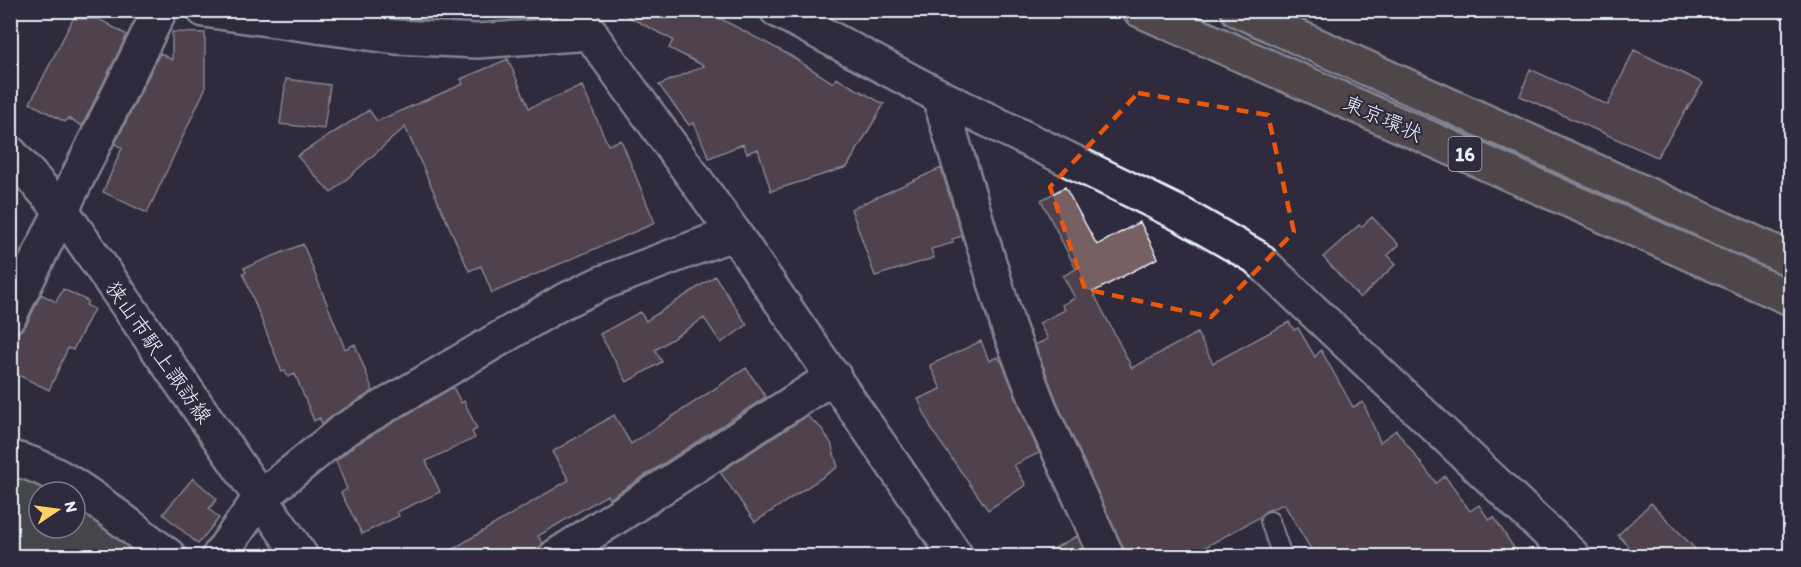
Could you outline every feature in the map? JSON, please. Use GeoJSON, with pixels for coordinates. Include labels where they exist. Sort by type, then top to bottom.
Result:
{"type":"FeatureCollection","features":[{"type":"Feature","properties":{"kind":"highway","name":"東京環状"},"geometry":{"type":"LineString","coordinates":[[1140,10],[1791,298]]}},
{"type":"Feature","properties":{"kind":"highway","name":"東京環状"},"geometry":{"type":"LineString","coordinates":[[1238,10],[1791,259]]}},
{"type":"Feature","properties":{"kind":"street"},"geometry":{"type":"LineString","coordinates":[[10,315],[63,212],[160,10]]}},
{"type":"Feature","properties":{"kind":"street"},"geometry":{"type":"LineString","coordinates":[[204,10],[396,37],[477,41],[582,22],[734,232],[956,556]]}},
{"type":"Feature","properties":{"kind":"street"},"geometry":{"type":"LineString","coordinates":[[777,10],[939,96],[1184,216],[1256,256],[1572,556]]}},
{"type":"Feature","properties":{"kind":"street"},"geometry":{"type":"LineString","coordinates":[[939,96],[1009,328],[1042,414],[1107,556]]}},
{"type":"Feature","properties":{"kind":"street","name":"狭山市駅上諏訪線"},"geometry":{"type":"LineString","coordinates":[[10,153],[63,212],[301,556]]}},
{"type":"Feature","properties":{"kind":"street"},"geometry":{"type":"LineString","coordinates":[[219,556],[260,498],[344,430],[561,302],[602,283],[734,232]]}},
{"type":"Feature","properties":{"kind":"street"},"geometry":{"type":"LineString","coordinates":[[556,556],[834,376]]}},
{"type":"Feature","properties":{"kind":"street"},"geometry":{"type":"LineString","coordinates":[[10,458],[30,461],[57,474],[169,556]]}},
{"type":"Feature","properties":{"kind":"lane"},"geometry":{"type":"LineString","coordinates":[[1270,521],[1282,556]]}},
{"type":"Feature","properties":{"kind":"highlighted area"},"geometry":{"type":"Polygon","coordinates":[[[1138,93],[1268,115],[1294,232],[1211,317],[1085,289],[1050,187],[1138,93]]]}},
{"type":"Feature","properties":{"kind":"green space"},"geometry":{"type":"Polygon","coordinates":[[[10,462],[47,480],[27,480],[27,540],[87,540],[87,503],[154,556],[11,556],[10,462]]]}},
{"type":"Feature","properties":{"kind":"building"},"geometry":{"type":"Polygon","coordinates":[[[616,10],[704,10],[791,56],[833,83],[836,78],[884,104],[847,167],[771,191],[758,149],[747,153],[743,144],[709,158],[694,123],[689,125],[659,85],[704,66],[669,48],[673,40],[616,10]]]}},
{"type":"Feature","properties":{"kind":"building"},"geometry":{"type":"Polygon","coordinates":[[[73,19],[99,19],[127,35],[82,126],[68,118],[65,122],[30,103],[73,19]]]}},
{"type":"Feature","properties":{"kind":"building"},"geometry":{"type":"Polygon","coordinates":[[[172,32],[205,33],[205,89],[147,213],[103,192],[122,148],[115,144],[160,53],[172,60],[172,32]]]}},
{"type":"Feature","properties":{"kind":"building"},"geometry":{"type":"Polygon","coordinates":[[[1634,50],[1703,83],[1657,157],[1520,96],[1530,69],[1608,105],[1634,50]]]}},
{"type":"Feature","properties":{"kind":"building"},"geometry":{"type":"Polygon","coordinates":[[[508,59],[529,108],[582,86],[608,145],[621,140],[655,223],[492,293],[481,266],[469,271],[405,127],[331,193],[297,156],[369,110],[377,121],[463,84],[461,79],[508,59]]]}},
{"type":"Feature","properties":{"kind":"building"},"geometry":{"type":"Polygon","coordinates":[[[286,79],[330,85],[324,129],[280,124],[286,79]]]}},
{"type":"Feature","properties":{"kind":"building"},"geometry":{"type":"Polygon","coordinates":[[[941,168],[962,236],[952,239],[953,243],[931,249],[934,258],[875,276],[851,209],[941,168]]]}},
{"type":"Feature","properties":{"kind":"building"},"geometry":{"type":"Polygon","coordinates":[[[1065,187],[1097,245],[1140,222],[1158,258],[1093,292],[1132,368],[1197,333],[1213,363],[1289,322],[1294,330],[1298,328],[1315,357],[1321,350],[1353,407],[1363,402],[1380,442],[1396,430],[1436,483],[1445,476],[1470,511],[1479,505],[1489,520],[1494,517],[1519,556],[1315,556],[1284,504],[1266,511],[1260,517],[1189,556],[1126,556],[1059,407],[1035,345],[1048,339],[1039,323],[1065,310],[1062,305],[1075,298],[1063,276],[1076,269],[1041,200],[1065,187]]]}},
{"type":"Feature","properties":{"kind":"building"},"geometry":{"type":"Polygon","coordinates":[[[1372,217],[1399,245],[1388,255],[1396,264],[1360,298],[1323,257],[1359,225],[1361,227],[1372,217]]]}},
{"type":"Feature","properties":{"kind":"building"},"geometry":{"type":"Polygon","coordinates":[[[303,244],[345,349],[355,344],[373,391],[322,424],[320,418],[314,421],[295,374],[288,377],[285,371],[282,372],[243,273],[246,272],[244,268],[303,244]]]}},
{"type":"Feature","properties":{"kind":"building"},"geometry":{"type":"Polygon","coordinates":[[[715,276],[747,325],[721,343],[704,318],[655,350],[662,362],[627,382],[600,334],[640,312],[646,321],[715,276]]]}},
{"type":"Feature","properties":{"kind":"building"},"geometry":{"type":"Polygon","coordinates":[[[63,289],[88,301],[86,305],[94,309],[73,350],[68,348],[49,390],[10,371],[10,334],[20,331],[27,324],[41,294],[56,302],[63,289]]]}},
{"type":"Feature","properties":{"kind":"building"},"geometry":{"type":"Polygon","coordinates":[[[981,341],[989,361],[997,357],[1002,362],[1039,453],[1014,465],[1026,485],[988,510],[933,432],[918,399],[941,389],[930,365],[981,341]]]}},
{"type":"Feature","properties":{"kind":"building"},"geometry":{"type":"Polygon","coordinates":[[[746,368],[766,397],[609,499],[607,495],[538,536],[543,544],[537,556],[441,556],[569,480],[552,452],[614,415],[631,444],[746,368]]]}},
{"type":"Feature","properties":{"kind":"building"},"geometry":{"type":"Polygon","coordinates":[[[453,387],[461,403],[464,401],[477,429],[472,432],[475,438],[426,461],[440,492],[397,512],[399,516],[362,534],[341,493],[347,489],[336,461],[355,445],[453,387]]]}},
{"type":"Feature","properties":{"kind":"building"},"geometry":{"type":"Polygon","coordinates":[[[807,416],[822,429],[831,443],[838,467],[755,522],[720,472],[807,416]]]}},
{"type":"Feature","properties":{"kind":"building"},"geometry":{"type":"Polygon","coordinates":[[[193,478],[217,499],[209,509],[219,518],[198,544],[163,514],[193,478]]]}},
{"type":"Feature","properties":{"kind":"building"},"geometry":{"type":"Polygon","coordinates":[[[1651,503],[1702,556],[1638,556],[1618,535],[1651,503]]]}},
{"type":"Feature","properties":{"kind":"building"},"geometry":{"type":"Polygon","coordinates":[[[1077,536],[1087,556],[1040,556],[1077,536]]]}}]}
